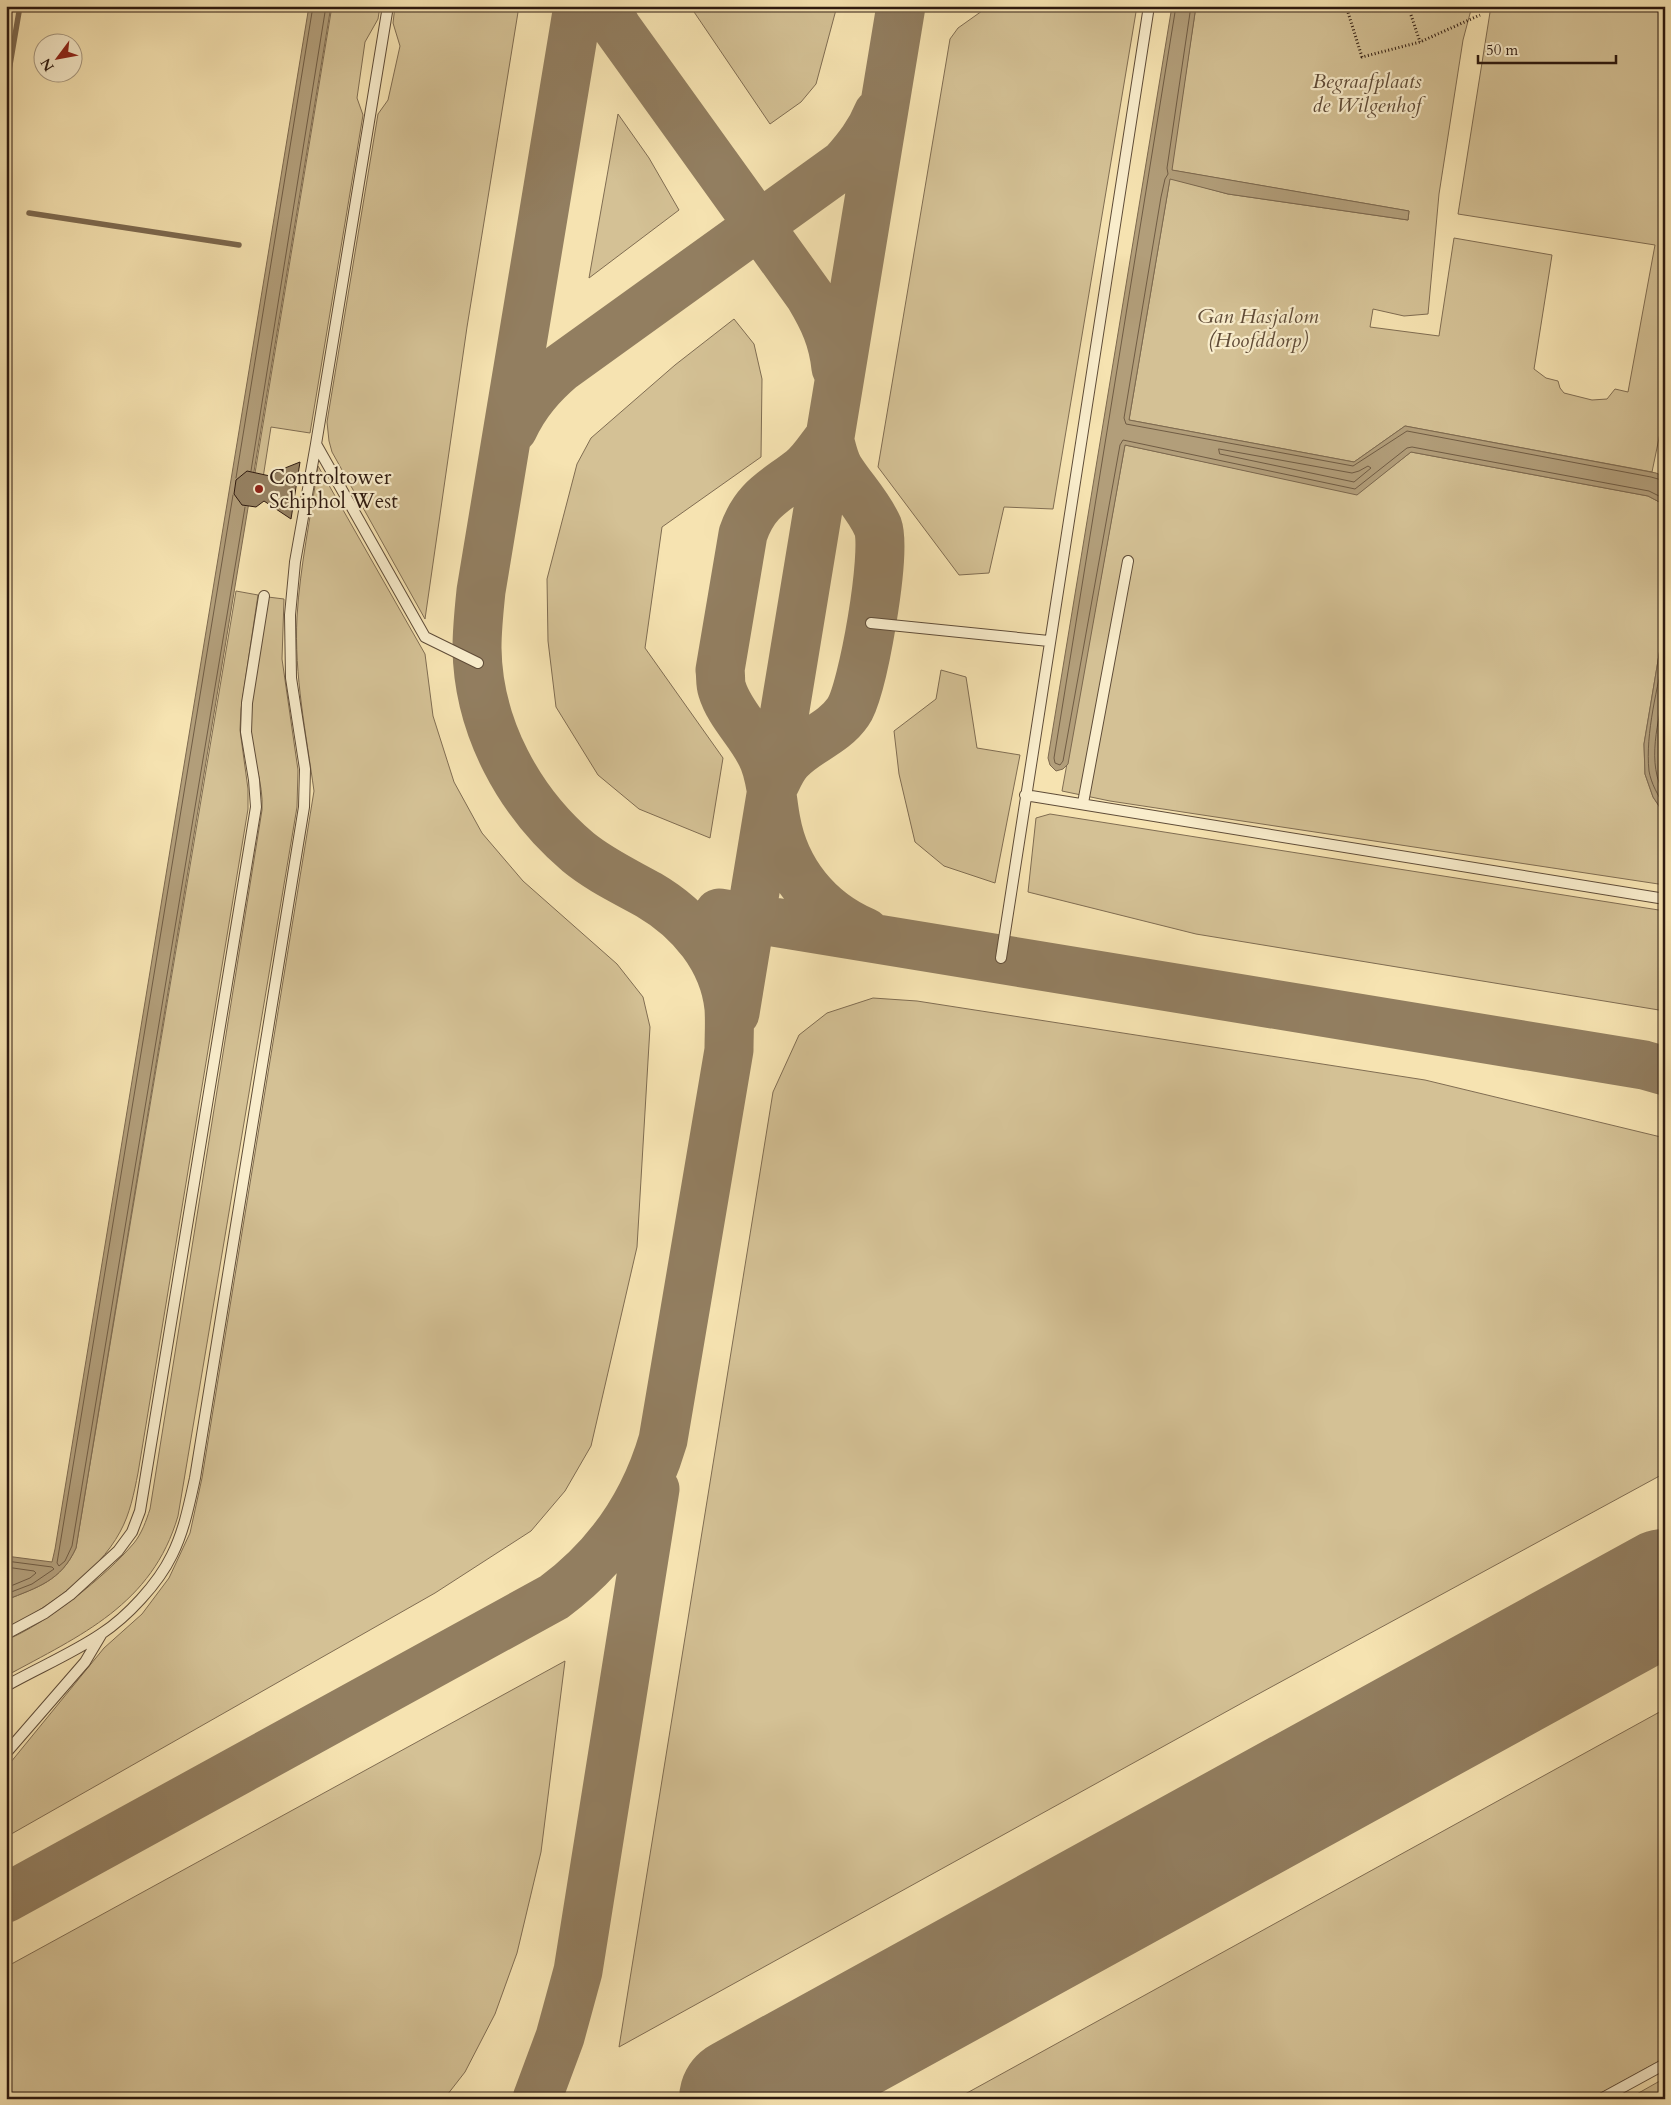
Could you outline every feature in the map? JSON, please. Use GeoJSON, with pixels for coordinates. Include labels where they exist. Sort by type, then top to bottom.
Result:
{"type":"FeatureCollection","features":[{"type":"Feature","properties":{"kind":"lane"},"geometry":{"type":"LineString","coordinates":[[6,1686],[101,1634],[141,1599],[158,1579],[172,1555],[186,1520],[195,1478],[304,807],[305,769],[291,678],[290,615],[295,562],[388,6]]}},
{"type":"Feature","properties":{"kind":"lane"},"geometry":{"type":"LineString","coordinates":[[1000,958],[1150,6]]}},
{"type":"Feature","properties":{"kind":"lane"},"geometry":{"type":"LineString","coordinates":[[316,444],[425,636],[478,663]]}},
{"type":"Feature","properties":{"kind":"lane"},"geometry":{"type":"LineString","coordinates":[[1083,803],[1128,561]]}},
{"type":"Feature","properties":{"kind":"lane"},"geometry":{"type":"LineString","coordinates":[[6,1634],[45,1613],[70,1595],[111,1558],[132,1532],[140,1511],[256,807],[254,780],[246,732],[247,703],[264,596]]}},
{"type":"Feature","properties":{"kind":"lane"},"geometry":{"type":"LineString","coordinates":[[871,622],[1049,641]]}},
{"type":"Feature","properties":{"kind":"lane"},"geometry":{"type":"LineString","coordinates":[[1025,795],[1665,899]]}},
{"type":"Feature","properties":{"kind":"lane"},"geometry":{"type":"LineString","coordinates":[[6,1754],[85,1662],[101,1634]]}},
{"type":"Feature","properties":{"kind":"lane"},"geometry":{"type":"LineString","coordinates":[[1601,2099],[1665,2064]]}},
{"type":"Feature","properties":{"kind":"path"},"geometry":{"type":"LineString","coordinates":[[1346,6],[1362,57],[1420,42],[1480,15]]}},
{"type":"Feature","properties":{"kind":"path"},"geometry":{"type":"LineString","coordinates":[[1411,15],[1420,42]]}},
{"type":"Feature","properties":{"kind":"green space"},"geometry":{"type":"Polygon","coordinates":[[[332,6],[380,6],[378,19],[365,42],[357,98],[363,115],[310,433],[271,427],[263,478],[255,473],[332,6]]]}},
{"type":"Feature","properties":{"kind":"green space"},"geometry":{"type":"Polygon","coordinates":[[[395,6],[519,6],[467,327],[425,619],[332,452],[327,422],[378,114],[388,100],[400,46],[393,23],[395,6]]]}},
{"type":"Feature","properties":{"kind":"green space"},"geometry":{"type":"Polygon","coordinates":[[[690,6],[837,6],[816,84],[801,102],[770,124],[690,6]]]}},
{"type":"Feature","properties":{"kind":"green space"},"geometry":{"type":"Polygon","coordinates":[[[989,6],[1137,6],[1053,509],[1004,507],[989,573],[959,575],[878,467],[950,39],[958,28],[989,6]]]}},
{"type":"Feature","properties":{"kind":"green space"},"geometry":{"type":"Polygon","coordinates":[[[1196,6],[1472,6],[1463,40],[1439,194],[1428,314],[1404,316],[1373,309],[1370,327],[1439,336],[1454,238],[1552,255],[1534,369],[1546,378],[1558,381],[1564,393],[1592,400],[1607,399],[1615,389],[1628,392],[1655,245],[1458,214],[1491,6],[1665,6],[1665,409],[1652,472],[1405,426],[1354,462],[1129,420],[1170,178],[1228,194],[1408,220],[1409,211],[1171,170],[1196,6]]]}},
{"type":"Feature","properties":{"kind":"green space"},"geometry":{"type":"Polygon","coordinates":[[[618,114],[649,158],[679,210],[589,278],[618,114]]]}},
{"type":"Feature","properties":{"kind":"green space"},"geometry":{"type":"Polygon","coordinates":[[[734,319],[754,344],[762,379],[761,457],[662,527],[645,648],[723,758],[710,838],[639,809],[598,775],[556,707],[548,641],[547,579],[577,464],[591,438],[675,365],[734,319]]]}},
{"type":"Feature","properties":{"kind":"green space"},"geometry":{"type":"Polygon","coordinates":[[[1125,445],[1357,494],[1411,452],[1648,496],[1665,505],[1665,619],[1644,744],[1645,774],[1653,797],[1665,815],[1665,885],[1110,801],[1062,791],[1125,445]]]}},
{"type":"Feature","properties":{"kind":"green space"},"geometry":{"type":"Polygon","coordinates":[[[318,466],[425,654],[433,716],[454,782],[482,833],[523,881],[617,964],[643,997],[650,1027],[637,1247],[591,1446],[565,1491],[531,1531],[435,1593],[6,1837],[6,1768],[104,1648],[142,1614],[169,1578],[190,1533],[202,1478],[314,791],[301,704],[297,661],[297,617],[306,541],[318,466]]]}},
{"type":"Feature","properties":{"kind":"green space"},"geometry":{"type":"Polygon","coordinates":[[[236,591],[258,595],[241,709],[240,730],[248,789],[248,809],[135,1488],[129,1511],[120,1532],[99,1562],[54,1600],[6,1629],[6,1600],[38,1587],[56,1576],[70,1559],[76,1548],[236,591]]]}},
{"type":"Feature","properties":{"kind":"green space"},"geometry":{"type":"Polygon","coordinates":[[[268,597],[284,599],[282,659],[298,770],[297,807],[178,1516],[166,1547],[151,1573],[132,1595],[87,1631],[6,1676],[6,1640],[22,1633],[57,1611],[108,1570],[137,1539],[150,1509],[262,810],[261,789],[253,750],[251,714],[256,664],[268,597]]]}},
{"type":"Feature","properties":{"kind":"green space"},"geometry":{"type":"Polygon","coordinates":[[[941,670],[966,677],[977,748],[1020,755],[995,883],[944,866],[915,842],[899,774],[894,731],[936,699],[941,670]]]}},
{"type":"Feature","properties":{"kind":"green space"},"geometry":{"type":"Polygon","coordinates":[[[1050,814],[1665,911],[1665,1011],[1196,934],[1028,892],[1036,818],[1050,814]]]}},
{"type":"Feature","properties":{"kind":"green space"},"geometry":{"type":"Polygon","coordinates":[[[873,998],[917,1001],[1425,1080],[1665,1138],[1665,1473],[1251,1698],[619,2047],[773,1092],[799,1035],[827,1013],[873,998]]]}},
{"type":"Feature","properties":{"kind":"green space"},"geometry":{"type":"Polygon","coordinates":[[[565,1661],[541,1852],[517,1953],[495,2014],[465,2072],[444,2099],[6,2099],[6,1967],[565,1661]]]}},
{"type":"Feature","properties":{"kind":"green space"},"geometry":{"type":"Polygon","coordinates":[[[1665,1709],[1665,2058],[1590,2099],[956,2099],[1665,1709]]]}},
{"type":"Feature","properties":{"kind":"green space"},"geometry":{"type":"Polygon","coordinates":[[[1665,2078],[1665,2099],[1628,2099],[1665,2078]]]}},
{"type":"Feature","properties":{"kind":"water"},"geometry":{"type":"Polygon","coordinates":[[[309,6],[331,6],[76,1548],[70,1559],[56,1576],[38,1587],[6,1600],[6,1556],[52,1562],[55,1549],[309,6]]]}},
{"type":"Feature","properties":{"kind":"water"},"geometry":{"type":"Polygon","coordinates":[[[1172,6],[1196,6],[1172,170],[1409,211],[1408,220],[1228,194],[1170,179],[1129,420],[1354,462],[1405,426],[1656,473],[1665,477],[1665,505],[1648,496],[1411,452],[1357,495],[1125,445],[1068,764],[1063,769],[1056,771],[1050,765],[1048,758],[1172,6]]]}},
{"type":"Feature","properties":{"kind":"water"},"geometry":{"type":"Polygon","coordinates":[[[1665,619],[1665,815],[1653,797],[1645,774],[1644,744],[1665,619]]]}},
{"type":"Feature","properties":{"kind":"building","name":"Controltower Schiphol West"},"geometry":{"type":"Polygon","coordinates":[[[300,462],[291,519],[264,501],[256,507],[242,505],[234,494],[236,480],[247,471],[270,476],[300,462]]]}},
{"type":"Feature","properties":{"kind":"waterway"},"geometry":{"type":"LineString","coordinates":[[6,88],[20,6]]}},
{"type":"Feature","properties":{"kind":"waterway"},"geometry":{"type":"LineString","coordinates":[[29,213],[239,245]]}},
{"type":"Feature","properties":{"kind":"taxiway"},"geometry":{"type":"LineString","coordinates":[[6,1898],[554,1597],[591,1565],[622,1528],[646,1486],[663,1440],[729,1050],[729,1008],[726,990],[712,957],[691,928],[664,905],[612,875],[578,852],[537,810],[520,786],[494,734],[485,706],[479,677],[477,648],[481,591],[578,6]]}},
{"type":"Feature","properties":{"kind":"taxiway"},"geometry":{"type":"LineString","coordinates":[[605,6],[617,28],[809,295],[827,330],[833,348],[836,368]]}},
{"type":"Feature","properties":{"kind":"taxiway"},"geometry":{"type":"LineString","coordinates":[[735,1013],[901,6]]}},
{"type":"Feature","properties":{"kind":"taxiway"},"geometry":{"type":"LineString","coordinates":[[513,429],[534,395],[562,367],[844,164],[863,140],[878,113]]}},
{"type":"Feature","properties":{"kind":"taxiway"},"geometry":{"type":"LineString","coordinates":[[829,438],[805,468],[766,497],[753,512],[748,522],[743,534],[720,670],[722,689],[726,699],[764,761],[769,776],[780,839],[787,857],[806,888],[819,901],[848,924],[865,932]]}},
{"type":"Feature","properties":{"kind":"taxiway"},"geometry":{"type":"LineString","coordinates":[[772,789],[789,760],[835,726],[848,712],[860,678],[872,621],[879,563],[880,541],[878,527],[870,512],[838,466],[829,438]]}},
{"type":"Feature","properties":{"kind":"taxiway"},"geometry":{"type":"LineString","coordinates":[[719,913],[1644,1065],[1665,1071]]}},
{"type":"Feature","properties":{"kind":"taxiway"},"geometry":{"type":"LineString","coordinates":[[537,2099],[560,2037],[578,1971],[655,1489]]}},
{"type":"Feature","properties":{"kind":"runway"},"geometry":{"type":"LineString","coordinates":[[741,2099],[1665,1591]]}},
{"type":"Feature","properties":{"kind":"place","name":"Controltower Schiphol West"},"geometry":{"type":"Point","coordinates":[259,489]}},
{"type":"Feature","properties":{"kind":"park label","name":"Begraafplaats de Wilgenhof"},"geometry":{"type":"Point","coordinates":[1367,93]}},
{"type":"Feature","properties":{"kind":"park label","name":"Gan Hasjalom (Hoofddorp)"},"geometry":{"type":"Point","coordinates":[1258,328]}}]}
